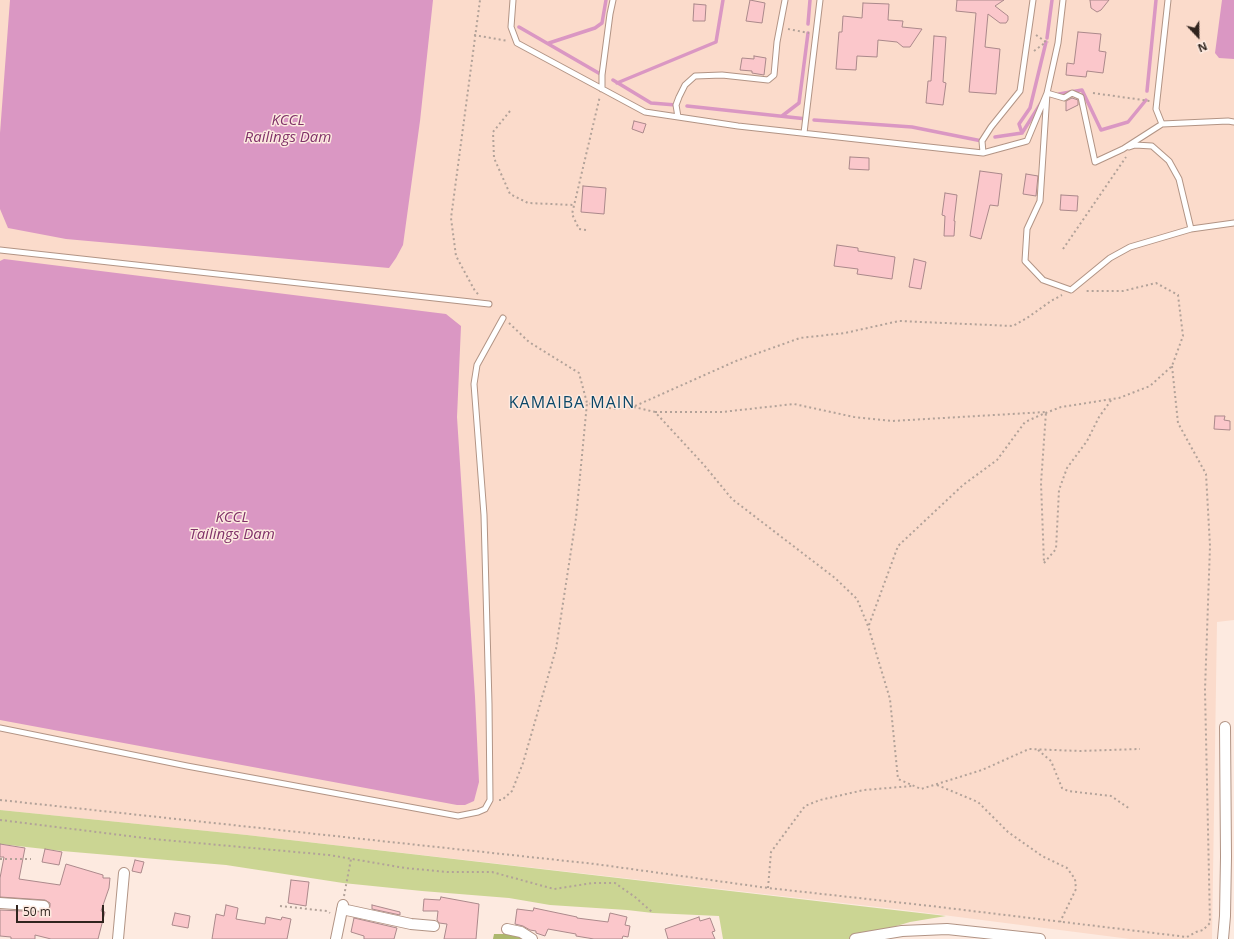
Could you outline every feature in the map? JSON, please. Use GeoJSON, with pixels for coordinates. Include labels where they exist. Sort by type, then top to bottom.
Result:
{"type":"FeatureCollection","features":[{"type":"Feature","properties":{"kind":"street"},"geometry":{"type":"LineString","coordinates":[[1225,727],[1226,937]]}},
{"type":"Feature","properties":{"kind":"street"},"geometry":{"type":"LineString","coordinates":[[118,939],[124,873]]}},
{"type":"Feature","properties":{"kind":"street"},"geometry":{"type":"LineString","coordinates":[[0,903],[44,906]]}},
{"type":"Feature","properties":{"kind":"street"},"geometry":{"type":"LineString","coordinates":[[336,939],[341,911],[411,924],[434,926]]}},
{"type":"Feature","properties":{"kind":"street"},"geometry":{"type":"LineString","coordinates":[[507,929],[521,932],[532,939]]}},
{"type":"Feature","properties":{"kind":"street"},"geometry":{"type":"LineString","coordinates":[[855,939],[902,931],[1040,939]]}},
{"type":"Feature","properties":{"kind":"lane"},"geometry":{"type":"LineString","coordinates":[[513,0],[510,27],[517,43],[645,112],[804,133],[983,153],[1027,141],[1047,93]]}},
{"type":"Feature","properties":{"kind":"lane"},"geometry":{"type":"LineString","coordinates":[[602,89],[602,74],[613,0]]}},
{"type":"Feature","properties":{"kind":"lane"},"geometry":{"type":"LineString","coordinates":[[678,117],[676,105],[679,97],[685,85],[695,76],[722,75],[768,80],[774,75],[785,0]]}},
{"type":"Feature","properties":{"kind":"lane"},"geometry":{"type":"LineString","coordinates":[[804,133],[820,0]]}},
{"type":"Feature","properties":{"kind":"lane"},"geometry":{"type":"LineString","coordinates":[[983,153],[982,141],[991,127],[1020,91],[1033,0]]}},
{"type":"Feature","properties":{"kind":"lane"},"geometry":{"type":"LineString","coordinates":[[1063,0],[1058,43],[1047,93],[1040,201],[1027,229],[1026,261],[1043,280],[1071,290],[1110,258],[1130,247],[1191,229],[1234,223]]}},
{"type":"Feature","properties":{"kind":"lane"},"geometry":{"type":"LineString","coordinates":[[1162,124],[1156,109],[1168,0]]}},
{"type":"Feature","properties":{"kind":"lane"},"geometry":{"type":"LineString","coordinates":[[1047,93],[1064,98],[1072,93],[1081,97],[1095,162],[1135,145],[1152,146],[1169,161],[1180,179],[1191,229]]}},
{"type":"Feature","properties":{"kind":"lane"},"geometry":{"type":"LineString","coordinates":[[1123,149],[1162,124],[1232,120]]}},
{"type":"Feature","properties":{"kind":"lane"},"geometry":{"type":"LineString","coordinates":[[0,250],[489,304]]}},
{"type":"Feature","properties":{"kind":"lane"},"geometry":{"type":"LineString","coordinates":[[0,728],[187,766],[458,816],[485,809],[490,800],[484,515],[474,384],[477,365],[503,318]]}},
{"type":"Feature","properties":{"kind":"path"},"geometry":{"type":"LineString","coordinates":[[480,0],[474,35],[451,218],[456,256],[475,291],[489,304]]}},
{"type":"Feature","properties":{"kind":"path"},"geometry":{"type":"LineString","coordinates":[[780,28],[816,34]]}},
{"type":"Feature","properties":{"kind":"path"},"geometry":{"type":"LineString","coordinates":[[1029,29],[1046,42],[1058,43]]}},
{"type":"Feature","properties":{"kind":"path"},"geometry":{"type":"LineString","coordinates":[[474,35],[517,43]]}},
{"type":"Feature","properties":{"kind":"path"},"geometry":{"type":"LineString","coordinates":[[1025,58],[1046,42]]}},
{"type":"Feature","properties":{"kind":"path"},"geometry":{"type":"LineString","coordinates":[[586,230],[579,229],[572,214],[602,89]]}},
{"type":"Feature","properties":{"kind":"path"},"geometry":{"type":"LineString","coordinates":[[1093,93],[1157,102]]}},
{"type":"Feature","properties":{"kind":"path"},"geometry":{"type":"LineString","coordinates":[[510,111],[494,132],[494,158],[510,194],[528,203],[574,205]]}},
{"type":"Feature","properties":{"kind":"path"},"geometry":{"type":"LineString","coordinates":[[1063,249],[1135,145]]}},
{"type":"Feature","properties":{"kind":"path"},"geometry":{"type":"LineString","coordinates":[[0,800],[595,864],[768,888],[1187,937],[1203,930],[1210,923],[1205,690],[1210,546],[1206,474],[1178,423],[1172,366],[1183,336],[1178,295],[1156,283],[1123,291],[1071,290],[1051,301],[1013,326],[899,321],[845,333],[800,338],[736,361],[634,407],[614,409],[587,403]]}},
{"type":"Feature","properties":{"kind":"path"},"geometry":{"type":"LineString","coordinates":[[490,800],[502,800],[512,791],[523,763],[556,649],[576,518],[587,403],[579,372],[529,342],[503,318]]}},
{"type":"Feature","properties":{"kind":"path"},"geometry":{"type":"LineString","coordinates":[[868,626],[898,546],[963,485],[997,460],[1026,422],[1046,412],[1061,407],[1119,398],[1150,386],[1172,366]]}},
{"type":"Feature","properties":{"kind":"path"},"geometry":{"type":"LineString","coordinates":[[1046,412],[1040,483],[1044,563],[1056,549],[1059,490],[1067,468],[1087,441],[1099,417],[1112,399]]}},
{"type":"Feature","properties":{"kind":"path"},"geometry":{"type":"LineString","coordinates":[[634,407],[655,412],[722,412],[794,404],[854,417],[892,421],[1046,412]]}},
{"type":"Feature","properties":{"kind":"path"},"geometry":{"type":"LineString","coordinates":[[655,412],[704,465],[732,499],[835,578],[857,599],[868,626],[890,700],[898,779],[921,789],[982,770],[1029,749],[1080,751],[1140,749]]}},
{"type":"Feature","properties":{"kind":"path"},"geometry":{"type":"LineString","coordinates":[[1037,750],[1051,761],[1062,788],[1068,791],[1111,796],[1130,809]]}},
{"type":"Feature","properties":{"kind":"path"},"geometry":{"type":"LineString","coordinates":[[936,785],[978,802],[1008,832],[1042,856],[1067,868],[1075,879],[1076,889],[1060,922]]}},
{"type":"Feature","properties":{"kind":"path"},"geometry":{"type":"LineString","coordinates":[[768,888],[771,852],[805,806],[820,800],[864,790],[913,786]]}},
{"type":"Feature","properties":{"kind":"path"},"geometry":{"type":"LineString","coordinates":[[0,820],[153,839],[329,855],[406,868],[447,872],[492,872],[554,889],[593,883],[615,883],[635,897],[652,912]]}},
{"type":"Feature","properties":{"kind":"path"},"geometry":{"type":"LineString","coordinates":[[0,859],[31,859]]}},
{"type":"Feature","properties":{"kind":"path"},"geometry":{"type":"LineString","coordinates":[[280,906],[341,911],[351,859]]}},
{"type":"Feature","properties":{"kind":"shaded area"},"geometry":{"type":"Polygon","coordinates":[[[0,0],[1234,0],[1234,620],[1217,622],[1212,939],[1130,939],[904,910],[247,835],[0,810],[0,0]]]}},
{"type":"Feature","properties":{"kind":"green space"},"geometry":{"type":"Polygon","coordinates":[[[0,810],[247,835],[946,916],[910,922],[852,939],[723,939],[719,916],[653,913],[550,905],[509,898],[343,883],[226,865],[62,851],[0,844],[0,810]]]}},
{"type":"Feature","properties":{"kind":"green space"},"geometry":{"type":"Polygon","coordinates":[[[494,934],[516,934],[525,939],[493,939],[494,934]]]}},
{"type":"Feature","properties":{"kind":"water","name":"KCCL Railings Dam"},"geometry":{"type":"Polygon","coordinates":[[[10,0],[433,0],[420,121],[403,245],[396,258],[389,268],[66,239],[8,228],[0,209],[0,133],[10,0]]]}},
{"type":"Feature","properties":{"kind":"water"},"geometry":{"type":"Polygon","coordinates":[[[1222,0],[1234,0],[1234,59],[1219,58],[1215,53],[1222,0]]]}},
{"type":"Feature","properties":{"kind":"water","name":"KCCL Tailings Dam"},"geometry":{"type":"Polygon","coordinates":[[[4,259],[446,314],[461,326],[457,417],[479,782],[474,801],[465,805],[457,805],[0,720],[0,261],[4,259]]]}},
{"type":"Feature","properties":{"kind":"building"},"geometry":{"type":"Polygon","coordinates":[[[750,0],[765,3],[762,23],[746,21],[750,0]]]}},
{"type":"Feature","properties":{"kind":"building"},"geometry":{"type":"Polygon","coordinates":[[[957,0],[1004,0],[995,6],[1008,16],[1008,20],[1006,23],[1000,23],[988,14],[985,47],[1000,49],[996,94],[969,92],[976,13],[956,11],[957,0]]]}},
{"type":"Feature","properties":{"kind":"building"},"geometry":{"type":"Polygon","coordinates":[[[1090,0],[1109,0],[1101,10],[1097,12],[1091,8],[1090,0]]]}},
{"type":"Feature","properties":{"kind":"building"},"geometry":{"type":"Polygon","coordinates":[[[863,3],[889,4],[888,20],[903,21],[902,27],[922,29],[910,47],[903,47],[897,42],[878,40],[877,57],[857,56],[856,70],[836,69],[839,32],[842,32],[843,16],[862,18],[863,3]]]}},
{"type":"Feature","properties":{"kind":"building"},"geometry":{"type":"Polygon","coordinates":[[[694,4],[706,5],[705,21],[693,21],[694,4]]]}},
{"type":"Feature","properties":{"kind":"building"},"geometry":{"type":"Polygon","coordinates":[[[1078,32],[1101,34],[1099,51],[1106,52],[1103,73],[1087,71],[1086,77],[1066,75],[1067,63],[1074,64],[1078,32]]]}},
{"type":"Feature","properties":{"kind":"building"},"geometry":{"type":"Polygon","coordinates":[[[934,36],[946,37],[943,82],[946,83],[943,105],[926,103],[928,81],[931,81],[934,36]]]}},
{"type":"Feature","properties":{"kind":"building"},"geometry":{"type":"Polygon","coordinates":[[[754,56],[766,58],[764,75],[752,73],[752,71],[740,70],[742,58],[754,59],[754,56]]]}},
{"type":"Feature","properties":{"kind":"building"},"geometry":{"type":"Polygon","coordinates":[[[1072,98],[1078,100],[1078,105],[1066,111],[1066,101],[1072,98]]]}},
{"type":"Feature","properties":{"kind":"building"},"geometry":{"type":"Polygon","coordinates":[[[634,121],[646,124],[643,133],[632,129],[634,121]]]}},
{"type":"Feature","properties":{"kind":"building"},"geometry":{"type":"Polygon","coordinates":[[[850,157],[869,158],[869,170],[849,169],[850,157]]]}},
{"type":"Feature","properties":{"kind":"building"},"geometry":{"type":"Polygon","coordinates":[[[980,171],[1002,174],[998,206],[990,205],[981,239],[970,236],[980,171]]]}},
{"type":"Feature","properties":{"kind":"building"},"geometry":{"type":"Polygon","coordinates":[[[1026,174],[1038,176],[1036,196],[1023,194],[1026,174]]]}},
{"type":"Feature","properties":{"kind":"building"},"geometry":{"type":"Polygon","coordinates":[[[583,186],[606,188],[604,214],[581,212],[583,186]]]}},
{"type":"Feature","properties":{"kind":"building"},"geometry":{"type":"Polygon","coordinates":[[[945,193],[957,195],[954,236],[944,236],[945,216],[942,215],[945,193]]]}},
{"type":"Feature","properties":{"kind":"building"},"geometry":{"type":"Polygon","coordinates":[[[1061,195],[1078,196],[1077,211],[1060,210],[1061,195]]]}},
{"type":"Feature","properties":{"kind":"building"},"geometry":{"type":"Polygon","coordinates":[[[837,245],[858,248],[858,251],[895,257],[892,279],[857,274],[858,269],[834,266],[837,245]]]}},
{"type":"Feature","properties":{"kind":"building"},"geometry":{"type":"Polygon","coordinates":[[[914,259],[926,262],[921,289],[909,287],[914,259]]]}},
{"type":"Feature","properties":{"kind":"building"},"geometry":{"type":"Polygon","coordinates":[[[1215,416],[1225,416],[1224,420],[1230,421],[1230,430],[1214,429],[1215,416]]]}},
{"type":"Feature","properties":{"kind":"building"},"geometry":{"type":"Polygon","coordinates":[[[0,844],[25,848],[19,879],[60,885],[66,864],[103,875],[103,878],[110,878],[109,888],[101,911],[105,912],[98,939],[51,939],[35,935],[35,939],[11,939],[11,937],[0,936],[0,910],[44,912],[49,910],[50,903],[45,900],[0,897],[0,878],[4,857],[0,857],[0,844]]]}},
{"type":"Feature","properties":{"kind":"building"},"geometry":{"type":"Polygon","coordinates":[[[45,849],[62,852],[59,865],[42,862],[45,849]]]}},
{"type":"Feature","properties":{"kind":"building"},"geometry":{"type":"Polygon","coordinates":[[[135,860],[144,862],[141,873],[132,871],[135,860]]]}},
{"type":"Feature","properties":{"kind":"building"},"geometry":{"type":"Polygon","coordinates":[[[291,880],[309,882],[306,906],[288,903],[291,880]]]}},
{"type":"Feature","properties":{"kind":"building"},"geometry":{"type":"Polygon","coordinates":[[[441,897],[479,904],[476,939],[444,939],[447,924],[439,923],[437,920],[438,911],[423,911],[424,899],[440,900],[441,897]]]}},
{"type":"Feature","properties":{"kind":"building"},"geometry":{"type":"Polygon","coordinates":[[[226,905],[238,908],[236,919],[265,924],[266,917],[281,920],[282,917],[291,919],[287,939],[212,939],[216,914],[224,916],[226,905]]]}},
{"type":"Feature","properties":{"kind":"building"},"geometry":{"type":"Polygon","coordinates":[[[372,905],[400,912],[400,915],[372,909],[372,905]]]}},
{"type":"Feature","properties":{"kind":"building"},"geometry":{"type":"Polygon","coordinates":[[[534,908],[577,918],[608,922],[610,913],[627,917],[625,925],[630,926],[628,937],[623,936],[622,939],[594,939],[548,929],[545,936],[536,933],[536,931],[515,924],[517,909],[533,911],[534,908]]]}},
{"type":"Feature","properties":{"kind":"building"},"geometry":{"type":"Polygon","coordinates":[[[175,913],[190,916],[188,928],[172,925],[175,913]]]}},
{"type":"Feature","properties":{"kind":"building"},"geometry":{"type":"Polygon","coordinates":[[[699,917],[700,921],[710,918],[715,931],[712,932],[715,939],[668,939],[665,929],[699,917]]]}},
{"type":"Feature","properties":{"kind":"building"},"geometry":{"type":"Polygon","coordinates":[[[354,918],[397,928],[394,939],[364,939],[364,936],[351,932],[354,918]]]}},
{"type":"Feature","properties":{"kind":"waterway"},"geometry":{"type":"LineString","coordinates":[[549,43],[595,28],[602,23],[606,0]]}},
{"type":"Feature","properties":{"kind":"waterway"},"geometry":{"type":"LineString","coordinates":[[617,83],[716,42],[723,0]]}},
{"type":"Feature","properties":{"kind":"waterway"},"geometry":{"type":"LineString","coordinates":[[808,24],[810,0]]}},
{"type":"Feature","properties":{"kind":"waterway"},"geometry":{"type":"LineString","coordinates":[[1047,38],[1052,0]]}},
{"type":"Feature","properties":{"kind":"waterway"},"geometry":{"type":"LineString","coordinates":[[1147,91],[1156,0]]}},
{"type":"Feature","properties":{"kind":"waterway"},"geometry":{"type":"LineString","coordinates":[[519,27],[602,75]]}},
{"type":"Feature","properties":{"kind":"waterway"},"geometry":{"type":"LineString","coordinates":[[782,116],[799,103],[808,33]]}},
{"type":"Feature","properties":{"kind":"waterway"},"geometry":{"type":"LineString","coordinates":[[1022,133],[1019,124],[1030,108],[1046,42]]}},
{"type":"Feature","properties":{"kind":"waterway"},"geometry":{"type":"LineString","coordinates":[[613,80],[651,103],[676,105]]}},
{"type":"Feature","properties":{"kind":"waterway"},"geometry":{"type":"LineString","coordinates":[[1059,94],[1082,90],[1101,130],[1128,122],[1146,100]]}},
{"type":"Feature","properties":{"kind":"waterway"},"geometry":{"type":"LineString","coordinates":[[995,137],[1022,133],[1041,103]]}},
{"type":"Feature","properties":{"kind":"waterway"},"geometry":{"type":"LineString","coordinates":[[687,106],[807,119]]}},
{"type":"Feature","properties":{"kind":"waterway"},"geometry":{"type":"LineString","coordinates":[[814,120],[912,127],[982,141]]}},
{"type":"Feature","properties":{"kind":"district","name":"KAMAIBA MAIN"},"geometry":{"type":"Point","coordinates":[572,403]}}]}
